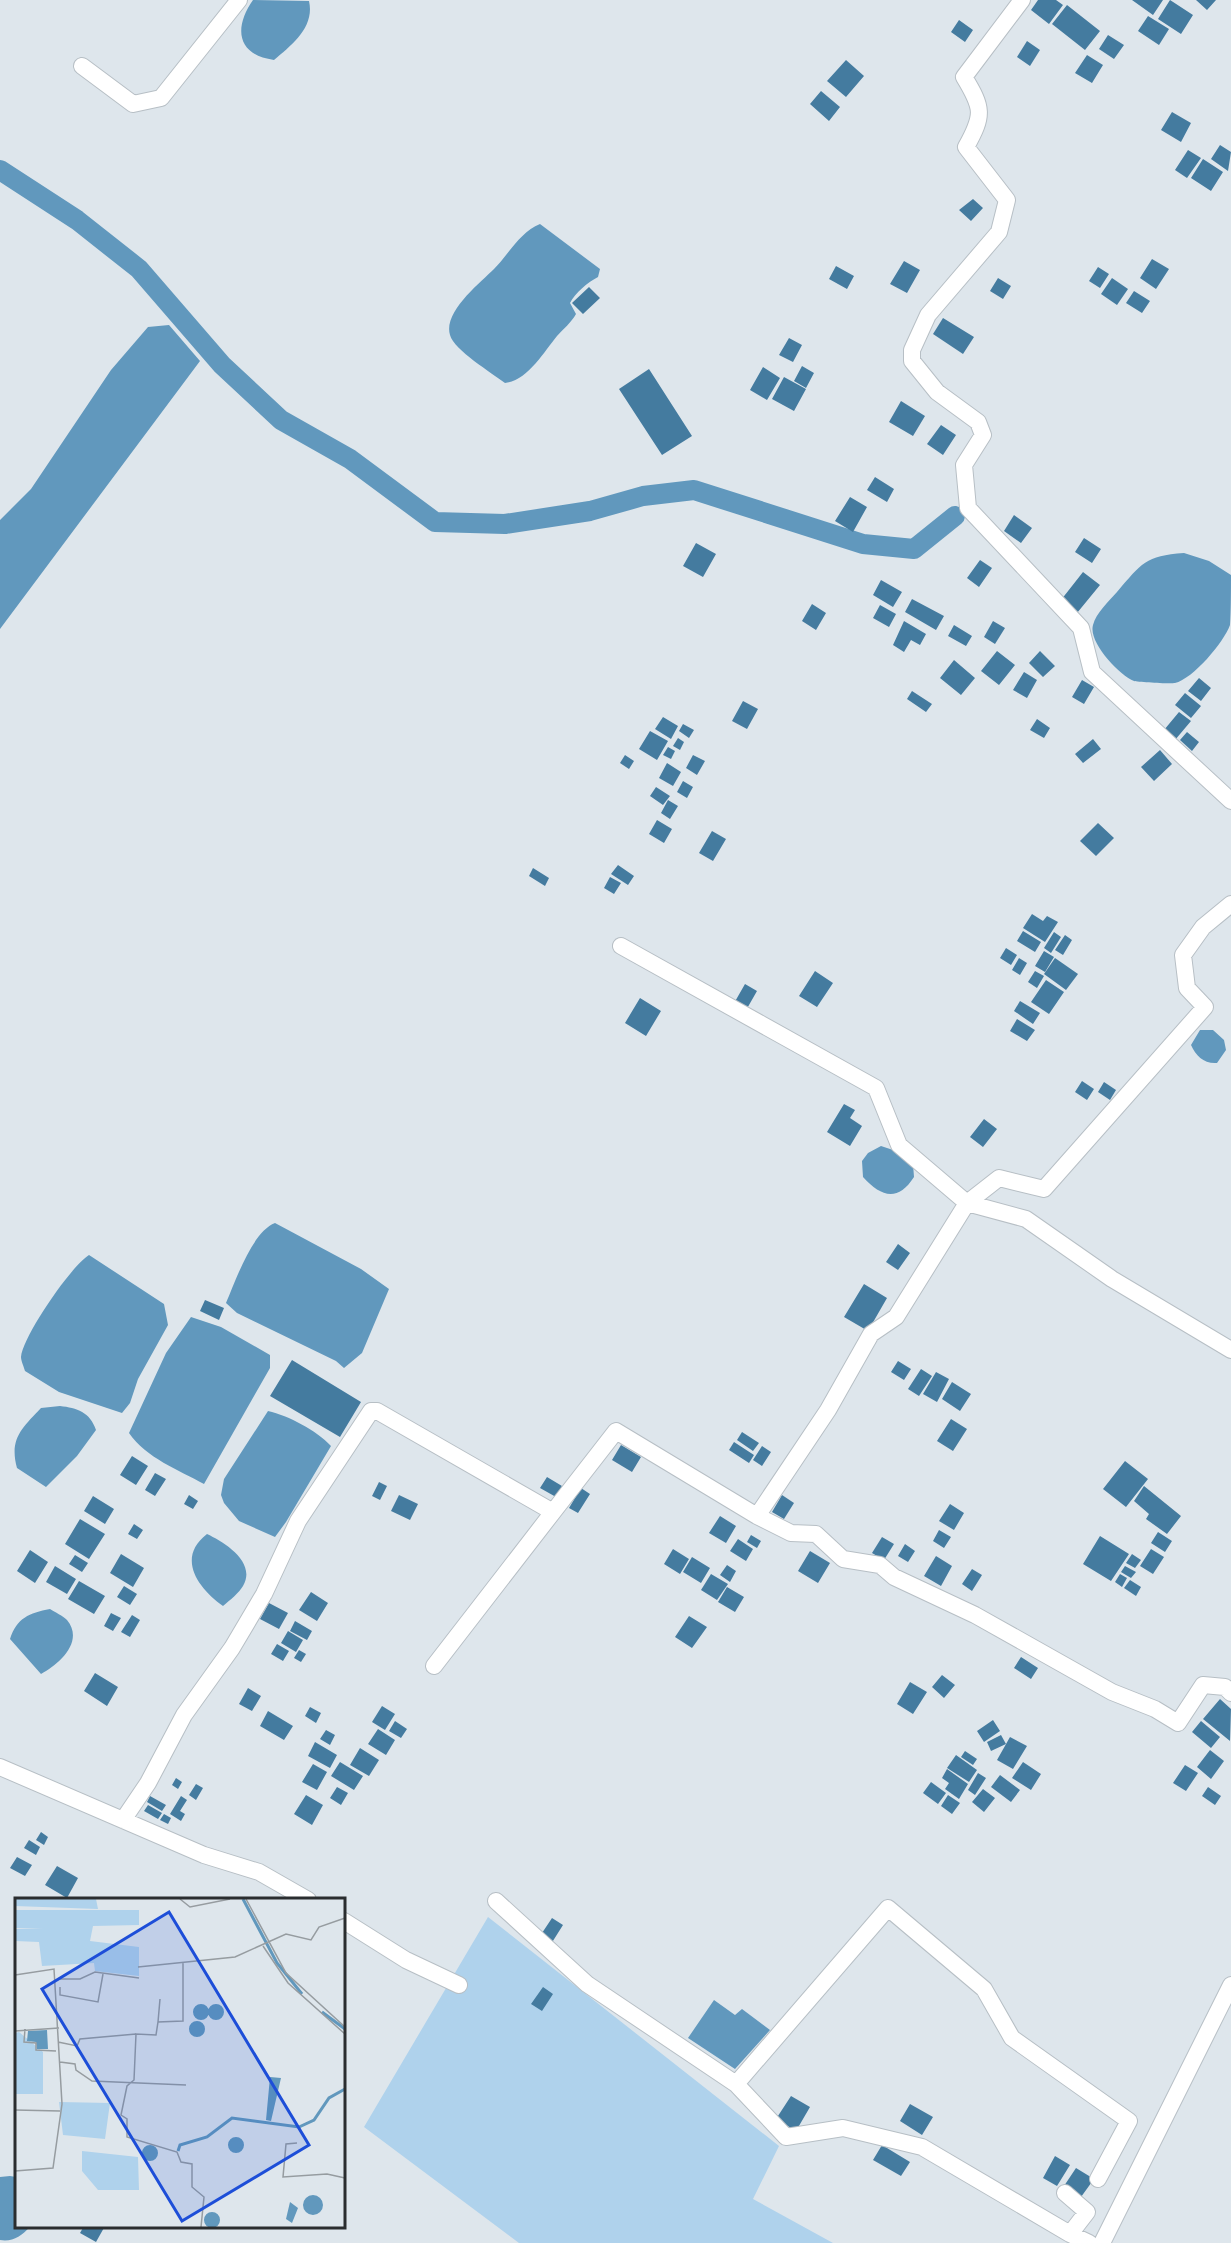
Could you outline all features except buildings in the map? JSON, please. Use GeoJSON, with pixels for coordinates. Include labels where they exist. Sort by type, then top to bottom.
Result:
{"type":"FeatureCollection","features":[{"type":"Feature","properties":{"kind":"street"},"geometry":{"type":"LineString","coordinates":[[82,66],[133,104],[161,98],[239,0]]}},
{"type":"Feature","properties":{"kind":"street"},"geometry":{"type":"LineString","coordinates":[[1022,0],[964,77],[981,108],[978,126],[966,147],[1007,200],[999,232],[928,315],[915,343],[912,361],[937,392],[978,422],[983,435],[964,465],[968,508],[1081,628],[1092,672],[1231,801]]}},
{"type":"Feature","properties":{"kind":"street"},"geometry":{"type":"LineString","coordinates":[[758,1516],[828,1410],[872,1334],[896,1317],[967,1203],[999,1178],[1044,1189],[1205,1007],[1187,988],[1183,955],[1203,927],[1231,904]]}},
{"type":"Feature","properties":{"kind":"street"},"geometry":{"type":"LineString","coordinates":[[621,946],[876,1088],[899,1145],[967,1203],[1026,1219],[1112,1279],[1231,1350]]}},
{"type":"Feature","properties":{"kind":"street"},"geometry":{"type":"LineString","coordinates":[[123,1820],[148,1783],[184,1715],[232,1648],[264,1594],[298,1521],[371,1412],[377,1411],[554,1512]]}},
{"type":"Feature","properties":{"kind":"street"},"geometry":{"type":"LineString","coordinates":[[434,1666],[616,1431],[758,1516],[791,1533],[816,1534],[843,1559],[880,1565],[894,1577],[975,1615],[1112,1692],[1155,1709],[1178,1724],[1203,1685],[1225,1688],[1231,1693]]}},
{"type":"Feature","properties":{"kind":"street"},"geometry":{"type":"LineString","coordinates":[[0,1767],[204,1856],[259,1872],[306,1898]]}},
{"type":"Feature","properties":{"kind":"street"},"geometry":{"type":"LineString","coordinates":[[496,1901],[586,1984],[736,2084],[786,2138],[843,2128],[922,2147],[1070,2234],[1101,2242],[1231,1985]]}},
{"type":"Feature","properties":{"kind":"street"},"geometry":{"type":"LineString","coordinates":[[736,2084],[888,1908],[984,1989],[1012,2038],[1129,2121],[1098,2179]]}},
{"type":"Feature","properties":{"kind":"street"},"geometry":{"type":"LineString","coordinates":[[345,1923],[406,1960],[459,1985]]}},
{"type":"Feature","properties":{"kind":"street"},"geometry":{"type":"LineString","coordinates":[[1065,2193],[1087,2212],[1070,2234]]}},
{"type":"Feature","properties":{"kind":"shaded area"},"geometry":{"type":"Polygon","coordinates":[[[253,0],[309,1],[309,19],[305,27],[295,42],[274,60],[252,52],[242,38],[243,20],[253,0]]]}},
{"type":"Feature","properties":{"kind":"shaded area"},"geometry":{"type":"Polygon","coordinates":[[[540,224],[600,269],[598,277],[582,288],[570,303],[576,314],[572,320],[528,371],[521,377],[505,383],[458,347],[450,335],[449,326],[457,308],[472,290],[526,232],[540,224]]]}},
{"type":"Feature","properties":{"kind":"shaded area"},"geometry":{"type":"Polygon","coordinates":[[[169,325],[200,361],[0,629],[0,520],[31,489],[111,370],[148,327],[169,325]]]}},
{"type":"Feature","properties":{"kind":"shaded area"},"geometry":{"type":"Polygon","coordinates":[[[1184,553],[1209,561],[1231,575],[1230,625],[1207,659],[1182,680],[1175,683],[1134,681],[1113,665],[1100,649],[1095,640],[1093,625],[1107,603],[1145,563],[1161,556],[1184,553]]]}},
{"type":"Feature","properties":{"kind":"shaded area"},"geometry":{"type":"Polygon","coordinates":[[[1200,1030],[1213,1030],[1224,1040],[1226,1050],[1217,1063],[1204,1061],[1193,1049],[1191,1045],[1200,1030]]]}},
{"type":"Feature","properties":{"kind":"shaded area"},"geometry":{"type":"Polygon","coordinates":[[[881,1146],[899,1152],[913,1164],[914,1177],[908,1185],[896,1193],[889,1194],[876,1189],[863,1177],[862,1161],[868,1153],[881,1146]]]}},
{"type":"Feature","properties":{"kind":"shaded area"},"geometry":{"type":"Polygon","coordinates":[[[275,1223],[361,1269],[389,1289],[362,1353],[344,1368],[336,1361],[237,1313],[226,1303],[252,1246],[267,1228],[275,1223]]]}},
{"type":"Feature","properties":{"kind":"shaded area"},"geometry":{"type":"Polygon","coordinates":[[[89,1255],[164,1304],[168,1325],[138,1379],[130,1403],[122,1413],[59,1392],[25,1371],[21,1360],[30,1334],[49,1302],[71,1273],[89,1255]]]}},
{"type":"Feature","properties":{"kind":"shaded area"},"geometry":{"type":"Polygon","coordinates":[[[191,1317],[221,1327],[270,1355],[270,1368],[204,1484],[144,1450],[129,1433],[166,1353],[191,1317]]]}},
{"type":"Feature","properties":{"kind":"shaded area"},"geometry":{"type":"Polygon","coordinates":[[[60,1406],[82,1412],[90,1419],[96,1430],[77,1456],[46,1487],[17,1468],[16,1442],[23,1428],[41,1408],[60,1406]]]}},
{"type":"Feature","properties":{"kind":"shaded area"},"geometry":{"type":"Polygon","coordinates":[[[268,1411],[302,1424],[331,1446],[275,1537],[239,1521],[224,1503],[221,1495],[224,1479],[268,1411]]]}},
{"type":"Feature","properties":{"kind":"shaded area"},"geometry":{"type":"Polygon","coordinates":[[[207,1534],[237,1554],[246,1569],[243,1586],[223,1606],[199,1582],[192,1563],[193,1553],[198,1543],[207,1534]]]}},
{"type":"Feature","properties":{"kind":"shaded area"},"geometry":{"type":"Polygon","coordinates":[[[50,1609],[67,1620],[72,1628],[73,1636],[67,1652],[55,1665],[41,1674],[10,1639],[20,1621],[36,1612],[50,1609]]]}},
{"type":"Feature","properties":{"kind":"shaded area"},"geometry":{"type":"Polygon","coordinates":[[[488,1917],[779,2146],[753,2199],[833,2243],[519,2243],[364,2127],[488,1917]]]}},
{"type":"Feature","properties":{"kind":"shaded area"},"geometry":{"type":"Polygon","coordinates":[[[714,2000],[735,2015],[742,2009],[770,2030],[735,2069],[688,2038],[714,2000]]]}},
{"type":"Feature","properties":{"kind":"shaded area"},"geometry":{"type":"Polygon","coordinates":[[[0,2177],[15,2177],[15,2228],[29,2228],[16,2238],[9,2240],[0,2240],[0,2177]]]}},
{"type":"Feature","properties":{"kind":"waterway"},"geometry":{"type":"LineString","coordinates":[[0,170],[77,220],[139,269],[222,365],[281,420],[350,459],[435,522],[505,524],[590,511],[643,496],[694,490],[863,544],[914,549],[955,516]]}}]}
